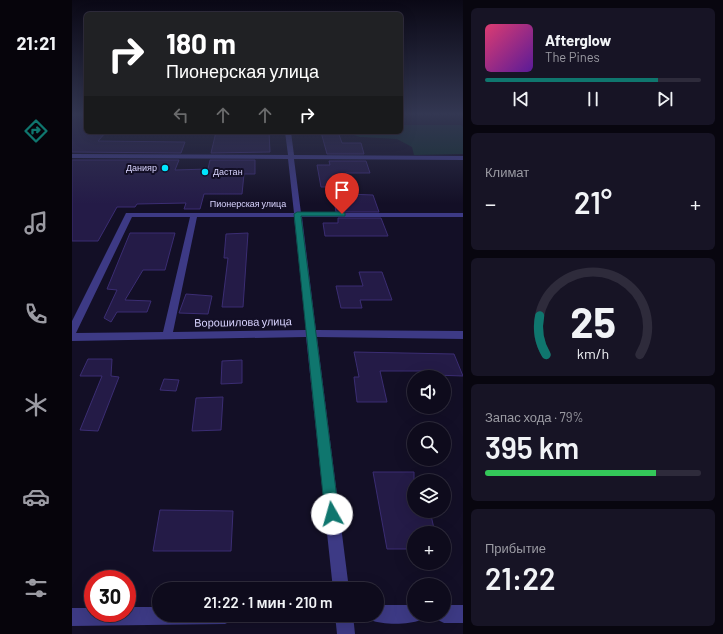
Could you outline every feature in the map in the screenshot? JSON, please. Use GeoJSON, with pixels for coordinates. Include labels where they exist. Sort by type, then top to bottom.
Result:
{"type":"FeatureCollection","features":[{"type":"Feature","properties":{"kind":"street"},"geometry":{"type":"LineString","coordinates":[[289,145],[340,582]]}},
{"type":"Feature","properties":{"kind":"street"},"geometry":{"type":"LineString","coordinates":[[72,156],[463,158]]}},
{"type":"Feature","properties":{"kind":"street","name":"Пионерская улица"},"geometry":{"type":"LineString","coordinates":[[72,331],[129,215],[463,215]]}},
{"type":"Feature","properties":{"kind":"street"},"geometry":{"type":"LineString","coordinates":[[167,336],[194,215]]}},
{"type":"Feature","properties":{"kind":"street","name":"Ворошилова улица"},"geometry":{"type":"LineString","coordinates":[[72,337],[311,333],[463,335]]}},
{"type":"Feature","properties":{"kind":"street"},"geometry":{"type":"LineString","coordinates":[[384,614],[407,614]]}},
{"type":"Feature","properties":{"kind":"street"},"geometry":{"type":"LineString","coordinates":[[451,614],[463,614]]}},
{"type":"Feature","properties":{"kind":"street"},"geometry":{"type":"LineString","coordinates":[[72,617],[152,616]]}},
{"type":"Feature","properties":{"kind":"street"},"geometry":{"type":"LineString","coordinates":[[345,622],[346,634]]}},
{"type":"Feature","properties":{"kind":"green space"},"geometry":{"type":"Polygon","coordinates":[[[407,145],[463,145],[463,154],[414,155],[412,147],[407,145]]]}},
{"type":"Feature","properties":{"kind":"building"},"geometry":{"type":"Polygon","coordinates":[[[72,145],[184,145],[181,153],[72,152],[72,145]]]}},
{"type":"Feature","properties":{"kind":"building"},"geometry":{"type":"Polygon","coordinates":[[[213,145],[270,145],[270,152],[211,153],[213,145]]]}},
{"type":"Feature","properties":{"kind":"building"},"geometry":{"type":"Polygon","coordinates":[[[324,145],[361,145],[364,154],[327,154],[324,145]]]}},
{"type":"Feature","properties":{"kind":"building"},"geometry":{"type":"Polygon","coordinates":[[[72,160],[179,160],[175,170],[208,169],[210,160],[255,160],[255,174],[244,174],[242,194],[204,194],[200,209],[184,209],[186,203],[137,204],[135,207],[117,207],[98,241],[72,241],[72,160]]]}},
{"type":"Feature","properties":{"kind":"building"},"geometry":{"type":"Polygon","coordinates":[[[329,161],[366,161],[370,173],[346,173],[346,194],[373,195],[379,212],[336,212],[332,187],[321,187],[317,165],[330,165],[329,161]]]}},
{"type":"Feature","properties":{"kind":"building"},"geometry":{"type":"Polygon","coordinates":[[[338,218],[381,218],[388,236],[325,236],[323,223],[338,223],[338,218]]]}},
{"type":"Feature","properties":{"kind":"building"},"geometry":{"type":"Polygon","coordinates":[[[130,233],[175,233],[165,270],[143,270],[125,300],[151,301],[147,312],[117,312],[111,322],[104,318],[117,290],[107,289],[130,233]]]}},
{"type":"Feature","properties":{"kind":"building"},"geometry":{"type":"Polygon","coordinates":[[[248,233],[243,307],[222,307],[228,258],[224,258],[226,234],[248,233]]]}},
{"type":"Feature","properties":{"kind":"building"},"geometry":{"type":"Polygon","coordinates":[[[359,272],[382,272],[392,300],[360,300],[362,308],[341,308],[336,286],[363,286],[359,272]]]}},
{"type":"Feature","properties":{"kind":"building"},"geometry":{"type":"Polygon","coordinates":[[[186,294],[212,296],[208,314],[179,313],[186,294]]]}},
{"type":"Feature","properties":{"kind":"building"},"geometry":{"type":"Polygon","coordinates":[[[354,352],[454,354],[463,376],[451,376],[451,370],[380,371],[387,402],[357,402],[354,377],[359,377],[354,352]]]}},
{"type":"Feature","properties":{"kind":"building"},"geometry":{"type":"Polygon","coordinates":[[[88,359],[112,359],[111,376],[119,377],[98,431],[80,430],[102,376],[80,376],[88,359]]]}},
{"type":"Feature","properties":{"kind":"building"},"geometry":{"type":"Polygon","coordinates":[[[242,360],[242,383],[221,384],[222,361],[242,360]]]}},
{"type":"Feature","properties":{"kind":"building"},"geometry":{"type":"Polygon","coordinates":[[[164,379],[179,380],[176,391],[160,390],[164,379]]]}},
{"type":"Feature","properties":{"kind":"building"},"geometry":{"type":"Polygon","coordinates":[[[223,397],[221,430],[192,431],[196,398],[223,397]]]}},
{"type":"Feature","properties":{"kind":"building"},"geometry":{"type":"Polygon","coordinates":[[[373,472],[414,472],[414,474],[407,474],[407,518],[432,518],[433,526],[407,526],[407,549],[387,549],[373,472]]]}},
{"type":"Feature","properties":{"kind":"building"},"geometry":{"type":"Polygon","coordinates":[[[160,510],[233,511],[231,551],[153,551],[160,510]]]}},
{"type":"Feature","properties":{"kind":"place","name":"Данияр"},"geometry":{"type":"Point","coordinates":[165,168]}},
{"type":"Feature","properties":{"kind":"place","name":"Дастан"},"geometry":{"type":"Point","coordinates":[205,172]}},
{"type":"Feature","properties":{"kind":"route"},"geometry":{"type":"LineString","coordinates":[[332,514],[297,214],[342,214]]}}]}
